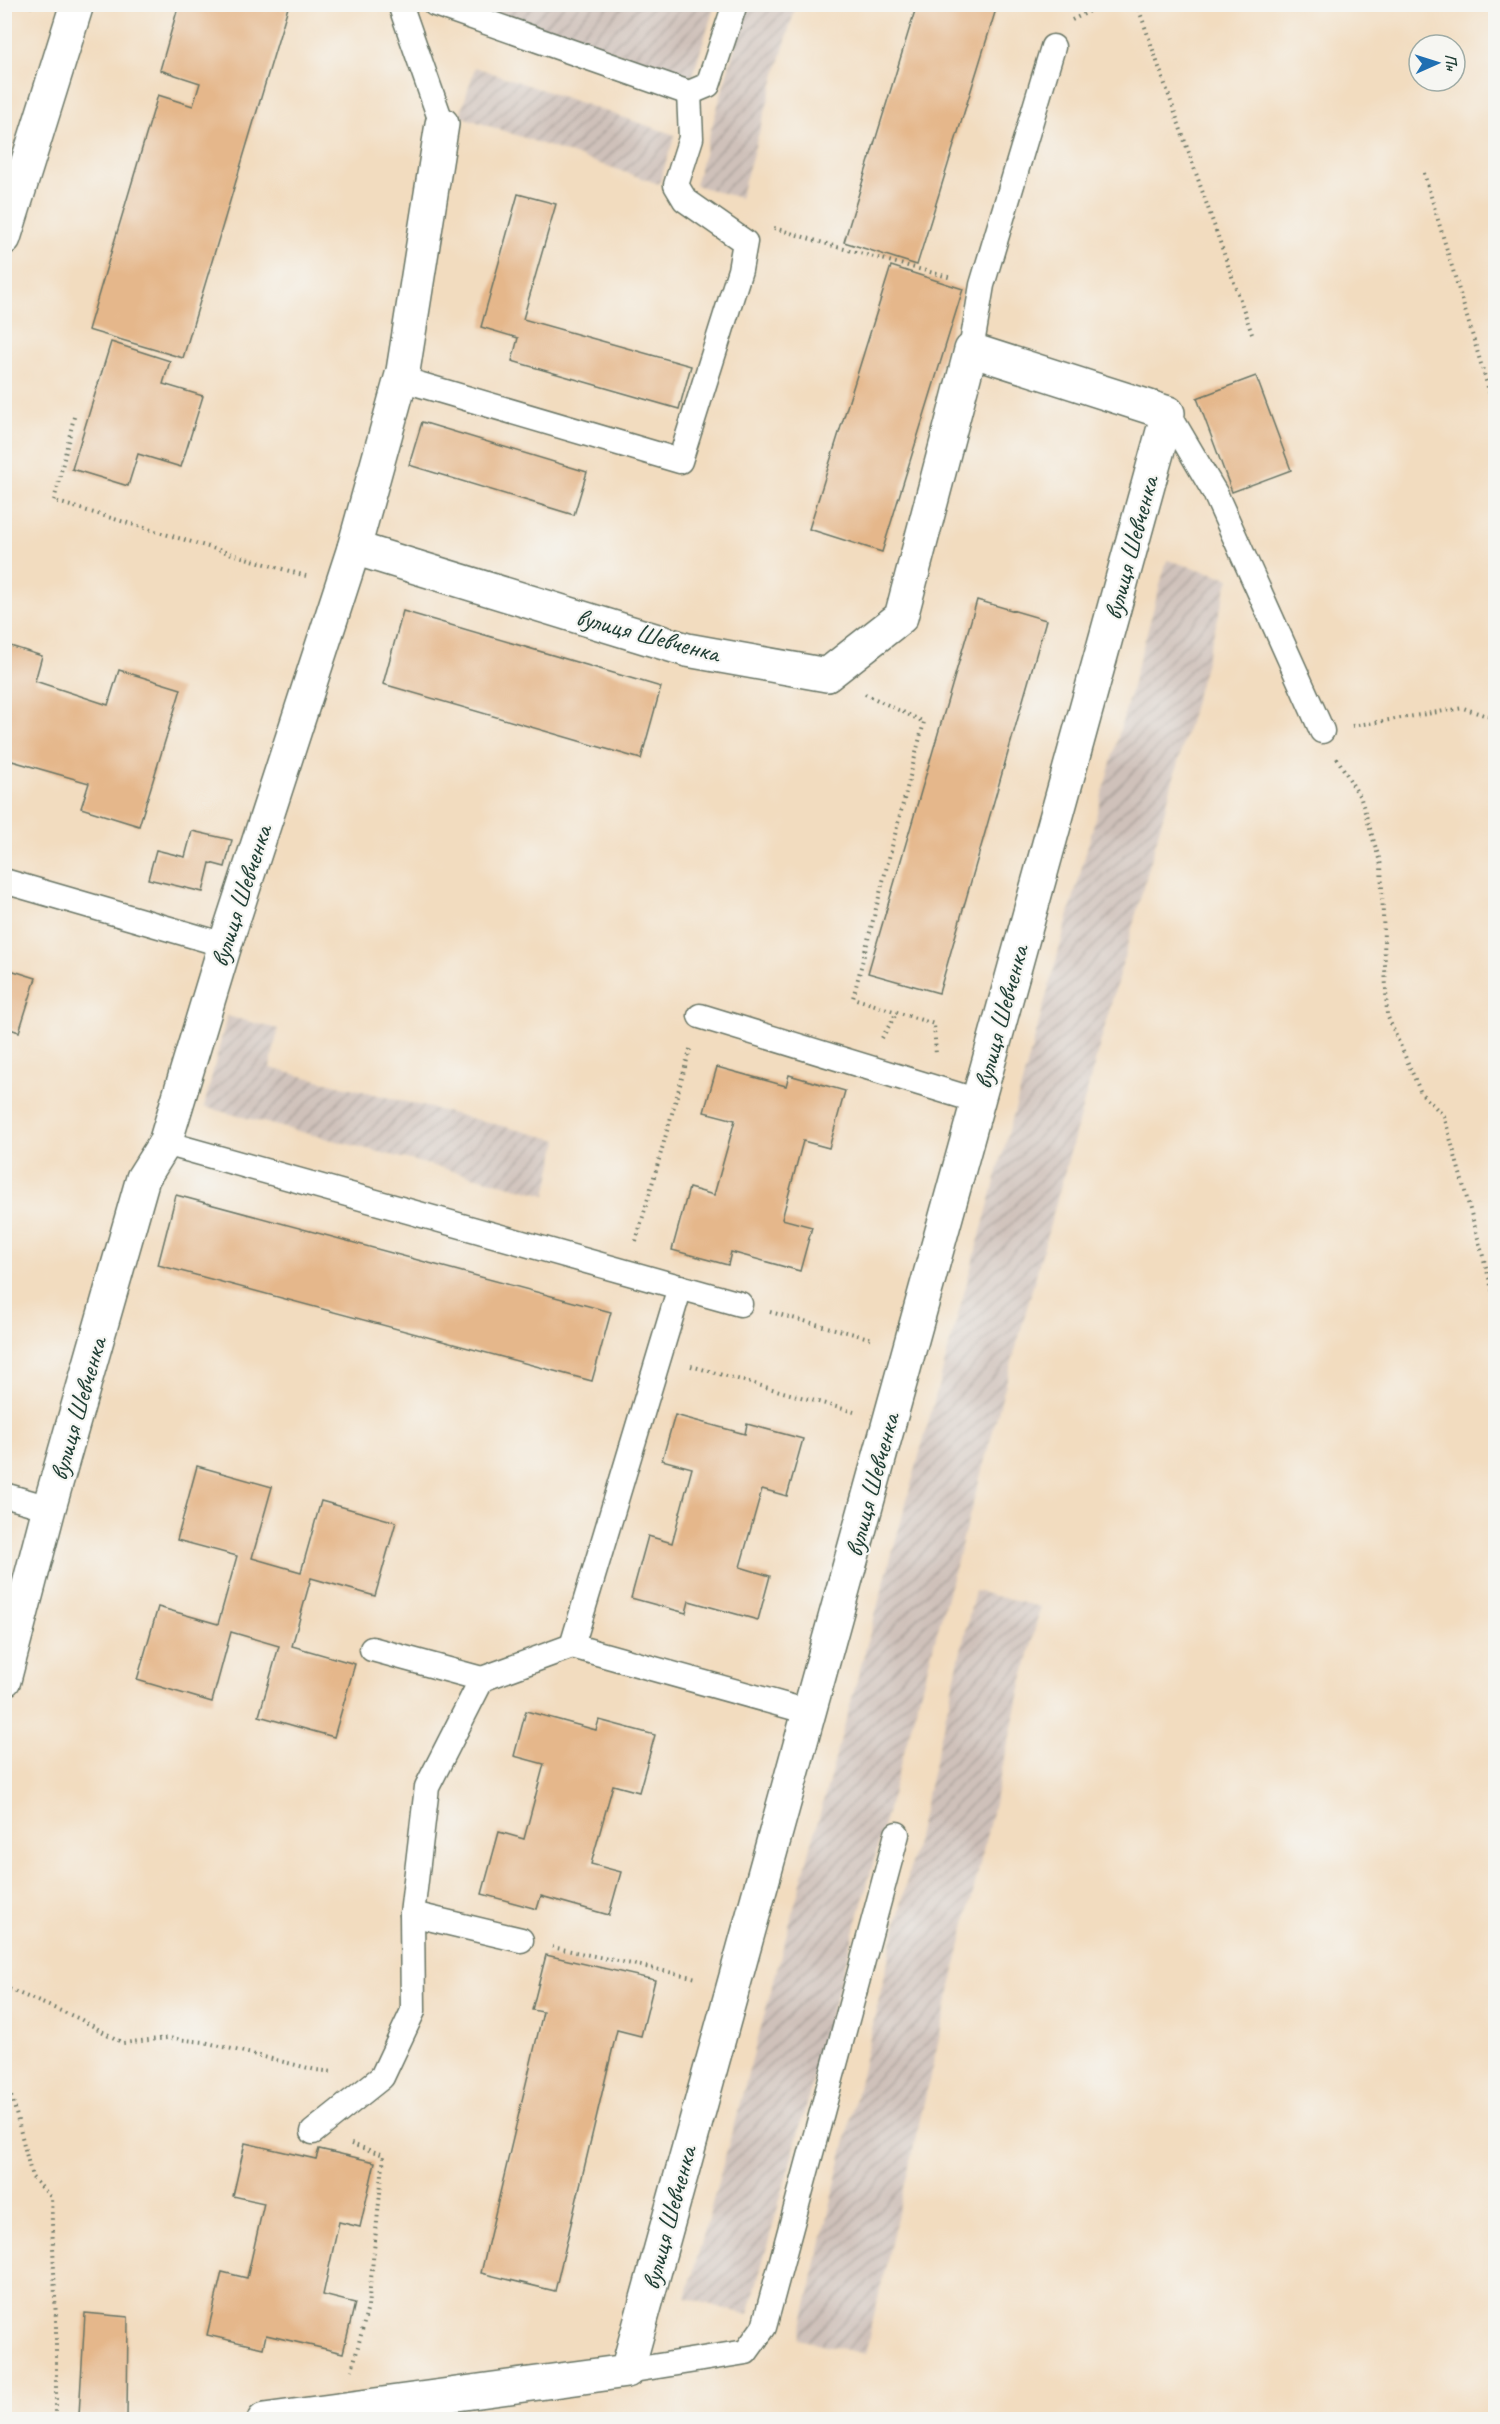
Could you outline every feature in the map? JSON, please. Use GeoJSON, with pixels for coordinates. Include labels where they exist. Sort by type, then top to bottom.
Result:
{"type":"FeatureCollection","features":[{"type":"Feature","properties":{"kind":"street"},"geometry":{"type":"LineString","coordinates":[[4,238],[77,4]]}},
{"type":"Feature","properties":{"kind":"street","name":"вулиця Шевченка"},"geometry":{"type":"LineString","coordinates":[[4,1680],[49,1508],[143,1178],[165,1143],[225,945],[354,548],[401,379],[442,124]]}},
{"type":"Feature","properties":{"kind":"street"},"geometry":{"type":"LineString","coordinates":[[971,350],[1168,413]]}},
{"type":"Feature","properties":{"kind":"street","name":"вулиця Шевченка"},"geometry":{"type":"LineString","coordinates":[[354,548],[687,650],[827,675],[901,617],[971,350]]}},
{"type":"Feature","properties":{"kind":"street","name":"вулиця Шевченка"},"geometry":{"type":"LineString","coordinates":[[627,2371],[1168,413]]}},
{"type":"Feature","properties":{"kind":"street"},"geometry":{"type":"LineString","coordinates":[[264,2420],[627,2371]]}},
{"type":"Feature","properties":{"kind":"lane"},"geometry":{"type":"LineString","coordinates":[[400,4],[442,124]]}},
{"type":"Feature","properties":{"kind":"lane"},"geometry":{"type":"LineString","coordinates":[[435,4],[689,93],[708,85],[735,4]]}},
{"type":"Feature","properties":{"kind":"lane"},"geometry":{"type":"LineString","coordinates":[[971,350],[982,285],[1053,46]]}},
{"type":"Feature","properties":{"kind":"lane"},"geometry":{"type":"LineString","coordinates":[[401,379],[680,461],[740,270],[745,242],[685,200],[676,185],[691,138],[689,93]]}},
{"type":"Feature","properties":{"kind":"lane"},"geometry":{"type":"LineString","coordinates":[[1168,413],[1215,493],[1322,731]]}},
{"type":"Feature","properties":{"kind":"lane"},"geometry":{"type":"LineString","coordinates":[[4,881],[225,945]]}},
{"type":"Feature","properties":{"kind":"lane"},"geometry":{"type":"LineString","coordinates":[[700,1016],[978,1101]]}},
{"type":"Feature","properties":{"kind":"lane"},"geometry":{"type":"LineString","coordinates":[[165,1143],[740,1304]]}},
{"type":"Feature","properties":{"kind":"lane"},"geometry":{"type":"LineString","coordinates":[[572,1646],[680,1287]]}},
{"type":"Feature","properties":{"kind":"lane"},"geometry":{"type":"LineString","coordinates":[[4,1495],[49,1508]]}},
{"type":"Feature","properties":{"kind":"lane"},"geometry":{"type":"LineString","coordinates":[[372,1648],[482,1679],[572,1646],[809,1712]]}},
{"type":"Feature","properties":{"kind":"lane"},"geometry":{"type":"LineString","coordinates":[[313,2132],[382,2077],[414,2011],[412,1914],[427,1787],[482,1679]]}},
{"type":"Feature","properties":{"kind":"lane"},"geometry":{"type":"LineString","coordinates":[[627,2371],[746,2352],[764,2327],[897,1834]]}},
{"type":"Feature","properties":{"kind":"lane"},"geometry":{"type":"LineString","coordinates":[[412,1914],[521,1940]]}},
{"type":"Feature","properties":{"kind":"path"},"geometry":{"type":"LineString","coordinates":[[1137,4],[1252,334]]}},
{"type":"Feature","properties":{"kind":"path"},"geometry":{"type":"LineString","coordinates":[[1424,173],[1496,414]]}},
{"type":"Feature","properties":{"kind":"path"},"geometry":{"type":"LineString","coordinates":[[772,227],[837,247],[982,285]]}},
{"type":"Feature","properties":{"kind":"path"},"geometry":{"type":"LineString","coordinates":[[74,417],[54,501],[341,586]]}},
{"type":"Feature","properties":{"kind":"path"},"geometry":{"type":"LineString","coordinates":[[1496,718],[1463,708],[1322,731],[1361,799],[1381,865],[1387,1015],[1421,1093],[1444,1116],[1496,1303]]}},
{"type":"Feature","properties":{"kind":"path"},"geometry":{"type":"LineString","coordinates":[[903,712],[924,722],[853,998],[934,1024],[938,1089]]}},
{"type":"Feature","properties":{"kind":"path"},"geometry":{"type":"LineString","coordinates":[[627,1273],[700,1016]]}},
{"type":"Feature","properties":{"kind":"path"},"geometry":{"type":"LineString","coordinates":[[740,1304],[910,1348]]}},
{"type":"Feature","properties":{"kind":"path"},"geometry":{"type":"LineString","coordinates":[[659,1357],[889,1422]]}},
{"type":"Feature","properties":{"kind":"path"},"geometry":{"type":"LineString","coordinates":[[521,1940],[733,1986]]}},
{"type":"Feature","properties":{"kind":"path"},"geometry":{"type":"LineString","coordinates":[[4,1987],[80,2019],[123,2043],[167,2038],[204,2042],[316,2070],[382,2077]]}},
{"type":"Feature","properties":{"kind":"path"},"geometry":{"type":"LineString","coordinates":[[4,2080],[13,2101],[32,2177],[51,2197],[56,2322],[56,2420]]}},
{"type":"Feature","properties":{"kind":"path"},"geometry":{"type":"LineString","coordinates":[[313,2132],[384,2155],[368,2307],[342,2409]]}},
{"type":"Feature","properties":{"kind":"shaded area"},"geometry":{"type":"Polygon","coordinates":[[[468,5],[715,5],[692,77],[468,5]]]}},
{"type":"Feature","properties":{"kind":"shaded area"},"geometry":{"type":"Polygon","coordinates":[[[747,5],[796,5],[740,198],[695,185],[747,5]]]}},
{"type":"Feature","properties":{"kind":"shaded area"},"geometry":{"type":"Polygon","coordinates":[[[475,67],[675,135],[659,184],[460,116],[475,67]]]}},
{"type":"Feature","properties":{"kind":"shaded area"},"geometry":{"type":"Polygon","coordinates":[[[1167,560],[1229,578],[748,2315],[686,2298],[1167,560]]]}},
{"type":"Feature","properties":{"kind":"shaded area"},"geometry":{"type":"Polygon","coordinates":[[[227,1016],[278,1029],[270,1068],[558,1140],[546,1195],[204,1107],[227,1016]]]}},
{"type":"Feature","properties":{"kind":"shaded area"},"geometry":{"type":"Polygon","coordinates":[[[975,1591],[1040,1607],[865,2354],[799,2339],[975,1591]]]}},
{"type":"Feature","properties":{"kind":"building"},"geometry":{"type":"Polygon","coordinates":[[[179,4],[199,4],[225,12],[227,4],[289,4],[183,358],[88,330],[158,95],[193,106],[200,83],[160,70],[179,4]]]}},
{"type":"Feature","properties":{"kind":"building"},"geometry":{"type":"Polygon","coordinates":[[[917,4],[997,6],[917,265],[844,242],[917,4]]]}},
{"type":"Feature","properties":{"kind":"building"},"geometry":{"type":"Polygon","coordinates":[[[518,194],[556,204],[523,319],[691,366],[679,409],[512,361],[518,338],[481,327],[518,194]]]}},
{"type":"Feature","properties":{"kind":"building"},"geometry":{"type":"Polygon","coordinates":[[[891,266],[963,289],[882,552],[809,529],[891,266]]]}},
{"type":"Feature","properties":{"kind":"building"},"geometry":{"type":"Polygon","coordinates":[[[111,342],[170,361],[163,384],[203,396],[181,467],[138,454],[128,486],[72,469],[111,342]]]}},
{"type":"Feature","properties":{"kind":"building"},"geometry":{"type":"Polygon","coordinates":[[[1256,376],[1291,470],[1232,492],[1197,398],[1256,376]]]}},
{"type":"Feature","properties":{"kind":"building"},"geometry":{"type":"Polygon","coordinates":[[[422,422],[587,472],[574,515],[409,465],[422,422]]]}},
{"type":"Feature","properties":{"kind":"building"},"geometry":{"type":"Polygon","coordinates":[[[977,600],[1046,620],[939,993],[868,973],[977,600]]]}},
{"type":"Feature","properties":{"kind":"building"},"geometry":{"type":"Polygon","coordinates":[[[403,611],[661,687],[641,759],[383,684],[403,611]]]}},
{"type":"Feature","properties":{"kind":"building"},"geometry":{"type":"Polygon","coordinates":[[[4,644],[42,656],[35,681],[108,705],[119,670],[181,689],[139,826],[81,808],[89,783],[12,761],[4,783],[4,644]]]}},
{"type":"Feature","properties":{"kind":"building"},"geometry":{"type":"Polygon","coordinates":[[[192,831],[232,840],[225,867],[210,863],[203,892],[148,879],[156,850],[185,857],[192,831]]]}},
{"type":"Feature","properties":{"kind":"building"},"geometry":{"type":"Polygon","coordinates":[[[4,968],[36,978],[19,1032],[4,1027],[4,968]]]}},
{"type":"Feature","properties":{"kind":"building"},"geometry":{"type":"Polygon","coordinates":[[[717,1067],[786,1086],[789,1075],[845,1091],[829,1148],[803,1141],[782,1219],[812,1227],[800,1271],[731,1252],[728,1265],[672,1250],[689,1188],[714,1195],[735,1120],[704,1112],[717,1067]]]}},
{"type":"Feature","properties":{"kind":"building"},"geometry":{"type":"Polygon","coordinates":[[[176,1195],[611,1312],[592,1381],[158,1265],[176,1195]]]}},
{"type":"Feature","properties":{"kind":"building"},"geometry":{"type":"Polygon","coordinates":[[[675,1415],[745,1434],[747,1424],[803,1439],[787,1496],[762,1489],[740,1567],[770,1576],[758,1620],[689,1601],[686,1613],[631,1598],[648,1536],[672,1543],[692,1468],[662,1460],[675,1415]]]}},
{"type":"Feature","properties":{"kind":"building"},"geometry":{"type":"Polygon","coordinates":[[[197,1466],[272,1487],[252,1558],[301,1572],[321,1501],[396,1522],[375,1596],[311,1578],[292,1646],[355,1664],[334,1737],[259,1716],[279,1646],[231,1632],[212,1702],[137,1680],[158,1607],[218,1624],[237,1556],[177,1540],[197,1466]]]}},
{"type":"Feature","properties":{"kind":"building"},"geometry":{"type":"Polygon","coordinates":[[[526,1711],[596,1730],[599,1720],[655,1735],[639,1792],[613,1785],[591,1864],[621,1872],[609,1915],[541,1896],[537,1909],[482,1894],[499,1832],[524,1839],[544,1764],[514,1756],[526,1711]]]}},
{"type":"Feature","properties":{"kind":"building"},"geometry":{"type":"Polygon","coordinates":[[[546,1955],[655,1980],[641,2036],[617,2030],[555,2291],[481,2273],[543,2012],[532,2010],[546,1955]]]}},
{"type":"Feature","properties":{"kind":"building"},"geometry":{"type":"Polygon","coordinates":[[[245,2143],[316,2159],[319,2149],[375,2162],[360,2227],[339,2222],[323,2295],[355,2303],[343,2353],[266,2335],[263,2348],[207,2335],[222,2272],[247,2278],[264,2203],[233,2196],[245,2143]]]}},
{"type":"Feature","properties":{"kind":"building"},"geometry":{"type":"Polygon","coordinates":[[[85,2313],[128,2317],[127,2419],[79,2415],[85,2313]]]}}]}
